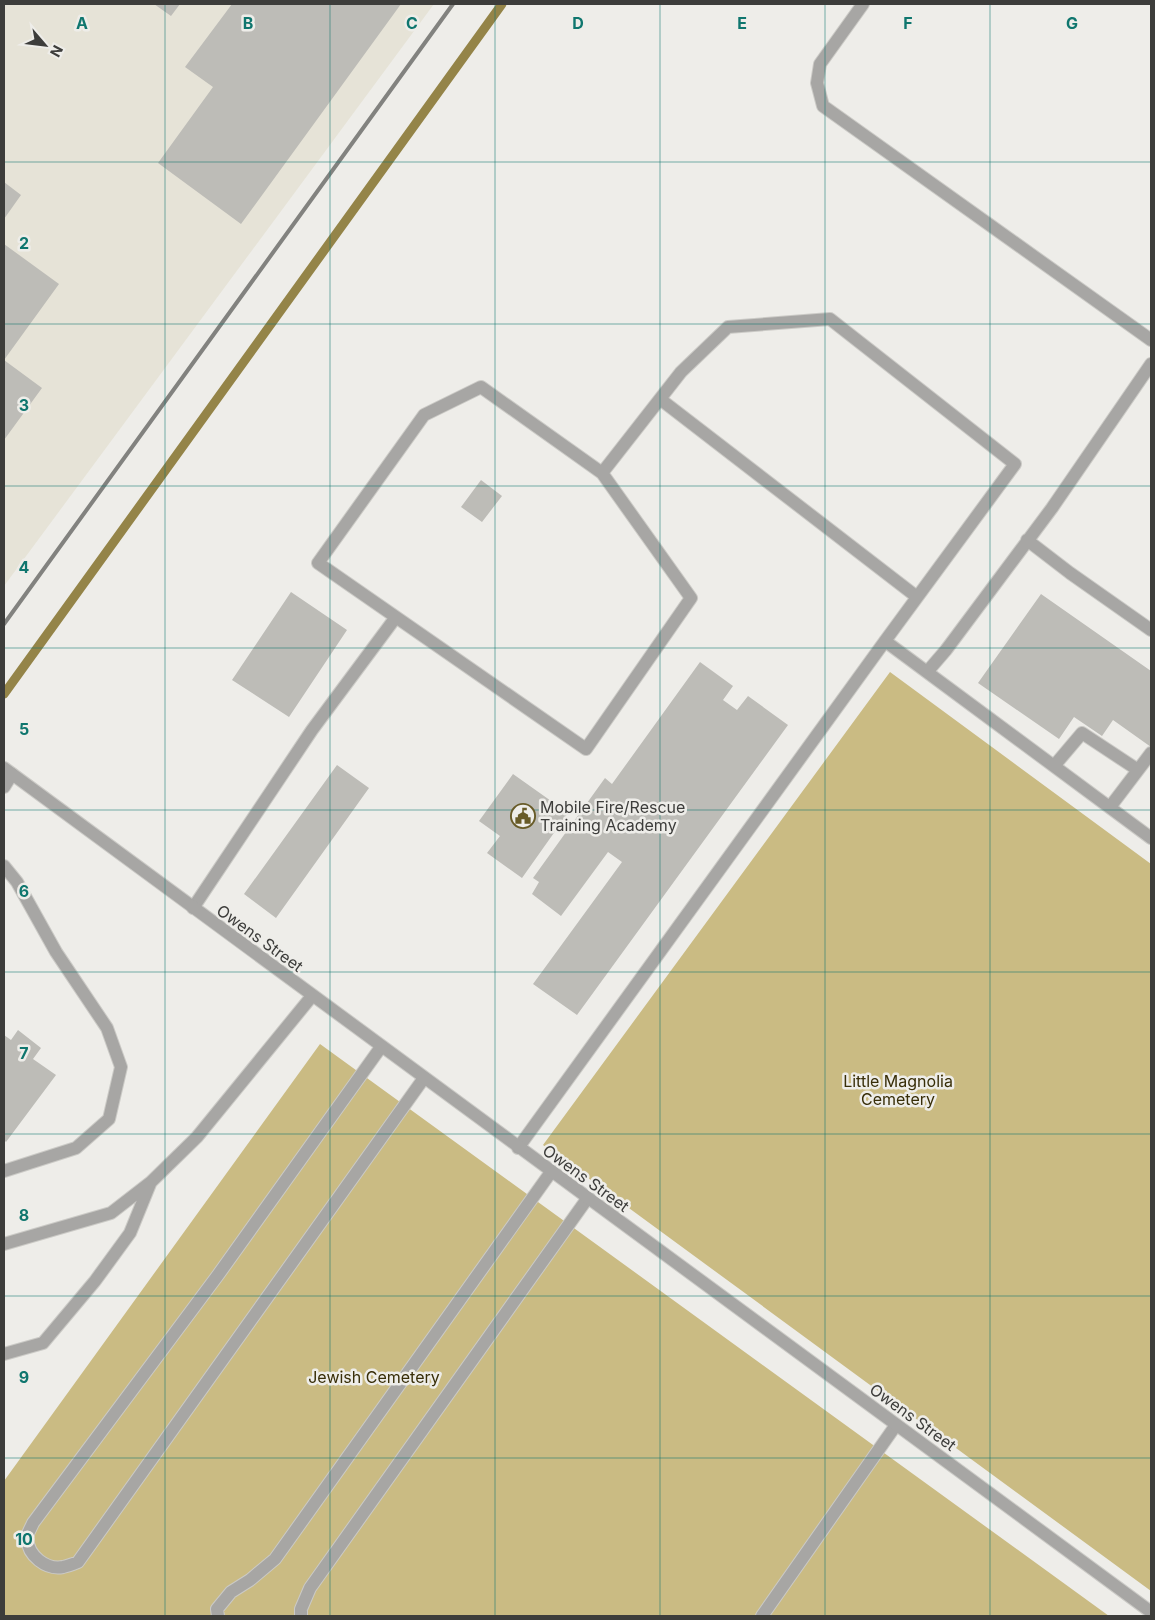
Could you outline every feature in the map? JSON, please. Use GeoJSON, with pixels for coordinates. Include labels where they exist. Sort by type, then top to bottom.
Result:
{"type":"FeatureCollection","features":[{"type":"Feature","properties":{"kind":"street"},"geometry":{"type":"LineString","coordinates":[[863,4],[820,64],[817,83],[823,106],[1151,340]]}},
{"type":"Feature","properties":{"kind":"street"},"geometry":{"type":"LineString","coordinates":[[518,1148],[885,640],[1016,464],[830,319],[728,326],[681,372],[602,473]]}},
{"type":"Feature","properties":{"kind":"street"},"geometry":{"type":"LineString","coordinates":[[927,672],[946,650],[1027,540],[1151,364]]}},
{"type":"Feature","properties":{"kind":"street"},"geometry":{"type":"LineString","coordinates":[[481,387],[602,473],[691,598],[586,749],[396,617],[318,563],[424,415],[481,387]]}},
{"type":"Feature","properties":{"kind":"street"},"geometry":{"type":"LineString","coordinates":[[660,399],[917,597]]}},
{"type":"Feature","properties":{"kind":"street"},"geometry":{"type":"LineString","coordinates":[[1027,540],[1151,630]]}},
{"type":"Feature","properties":{"kind":"street"},"geometry":{"type":"LineString","coordinates":[[193,908],[312,730],[396,617]]}},
{"type":"Feature","properties":{"kind":"street"},"geometry":{"type":"LineString","coordinates":[[885,640],[1151,838]]}},
{"type":"Feature","properties":{"kind":"street"},"geometry":{"type":"LineString","coordinates":[[1054,766],[1082,733],[1138,770]]}},
{"type":"Feature","properties":{"kind":"street"},"geometry":{"type":"LineString","coordinates":[[1110,807],[1151,753]]}},
{"type":"Feature","properties":{"kind":"street"},"geometry":{"type":"LineString","coordinates":[[4,787],[8,771]]}},
{"type":"Feature","properties":{"kind":"street","name":"Owens Street"},"geometry":{"type":"LineString","coordinates":[[8,771],[1151,1612]]}},
{"type":"Feature","properties":{"kind":"street"},"geometry":{"type":"LineString","coordinates":[[4,866],[17,882],[56,952],[107,1028],[121,1067],[109,1119],[76,1148],[4,1171]]}},
{"type":"Feature","properties":{"kind":"street"},"geometry":{"type":"LineString","coordinates":[[4,1244],[111,1213],[151,1182],[196,1137],[312,996]]}},
{"type":"Feature","properties":{"kind":"street"},"geometry":{"type":"LineString","coordinates":[[381,1047],[218,1275],[33,1523],[27,1537],[31,1549],[37,1559],[48,1567],[62,1568],[78,1562],[424,1078]]}},
{"type":"Feature","properties":{"kind":"street"},"geometry":{"type":"LineString","coordinates":[[218,1616],[217,1609],[232,1592],[275,1559],[551,1172]]}},
{"type":"Feature","properties":{"kind":"street"},"geometry":{"type":"LineString","coordinates":[[4,1354],[43,1343],[95,1281],[130,1233],[151,1182]]}},
{"type":"Feature","properties":{"kind":"street"},"geometry":{"type":"LineString","coordinates":[[301,1616],[301,1609],[310,1588],[587,1198]]}},
{"type":"Feature","properties":{"kind":"street"},"geometry":{"type":"LineString","coordinates":[[762,1616],[896,1425]]}},
{"type":"Feature","properties":{"kind":"shaded area"},"geometry":{"type":"Polygon","coordinates":[[[4,4],[434,4],[4,586],[4,4]]]}},
{"type":"Feature","properties":{"kind":"green space","name":"Little Magnolia Cemetery"},"geometry":{"type":"Polygon","coordinates":[[[890,672],[1151,864],[1151,1591],[543,1145],[890,672]]]}},
{"type":"Feature","properties":{"kind":"green space","name":"Jewish Cemetery"},"geometry":{"type":"Polygon","coordinates":[[[320,1044],[1109,1616],[4,1616],[4,1481],[320,1044]]]}},
{"type":"Feature","properties":{"kind":"building"},"geometry":{"type":"Polygon","coordinates":[[[154,4],[180,4],[171,16],[154,4]]]}},
{"type":"Feature","properties":{"kind":"building"},"geometry":{"type":"Polygon","coordinates":[[[232,4],[401,4],[241,224],[158,163],[213,87],[185,67],[232,4]]]}},
{"type":"Feature","properties":{"kind":"building"},"geometry":{"type":"Polygon","coordinates":[[[4,182],[21,195],[4,219],[4,182]]]}},
{"type":"Feature","properties":{"kind":"building"},"geometry":{"type":"Polygon","coordinates":[[[4,244],[59,284],[4,360],[4,244]]]}},
{"type":"Feature","properties":{"kind":"building"},"geometry":{"type":"Polygon","coordinates":[[[4,360],[42,388],[4,440],[4,360]]]}},
{"type":"Feature","properties":{"kind":"building"},"geometry":{"type":"Polygon","coordinates":[[[481,480],[502,496],[482,522],[461,507],[481,480]]]}},
{"type":"Feature","properties":{"kind":"building"},"geometry":{"type":"Polygon","coordinates":[[[291,592],[347,630],[289,717],[232,680],[291,592]]]}},
{"type":"Feature","properties":{"kind":"building"},"geometry":{"type":"Polygon","coordinates":[[[1041,594],[1151,671],[1151,747],[1113,720],[1102,736],[1074,717],[1059,739],[978,683],[1041,594]]]}},
{"type":"Feature","properties":{"kind":"building"},"geometry":{"type":"Polygon","coordinates":[[[700,662],[733,686],[723,700],[737,710],[748,696],[788,725],[577,1015],[533,984],[622,862],[608,852],[561,916],[532,894],[539,882],[533,878],[605,778],[612,784],[700,662]]]}},
{"type":"Feature","properties":{"kind":"building"},"geometry":{"type":"Polygon","coordinates":[[[337,765],[369,788],[276,918],[244,894],[337,765]]]}},
{"type":"Feature","properties":{"kind":"building"},"geometry":{"type":"Polygon","coordinates":[[[513,774],[568,813],[522,878],[487,853],[500,836],[479,821],[513,774]]]}},
{"type":"Feature","properties":{"kind":"building"},"geometry":{"type":"Polygon","coordinates":[[[18,1030],[41,1048],[33,1059],[56,1075],[6,1142],[4,1140],[4,1035],[11,1040],[18,1030]]]}},
{"type":"Feature","properties":{"kind":"waterway"},"geometry":{"type":"LineString","coordinates":[[4,694],[502,4]]}},
{"type":"Feature","properties":{"kind":"railway"},"geometry":{"type":"LineString","coordinates":[[4,624],[453,4]]}},
{"type":"Feature","properties":{"kind":"place","name":"Mobile Fire/Rescue Training Academy"},"geometry":{"type":"Point","coordinates":[523,816]}}]}
